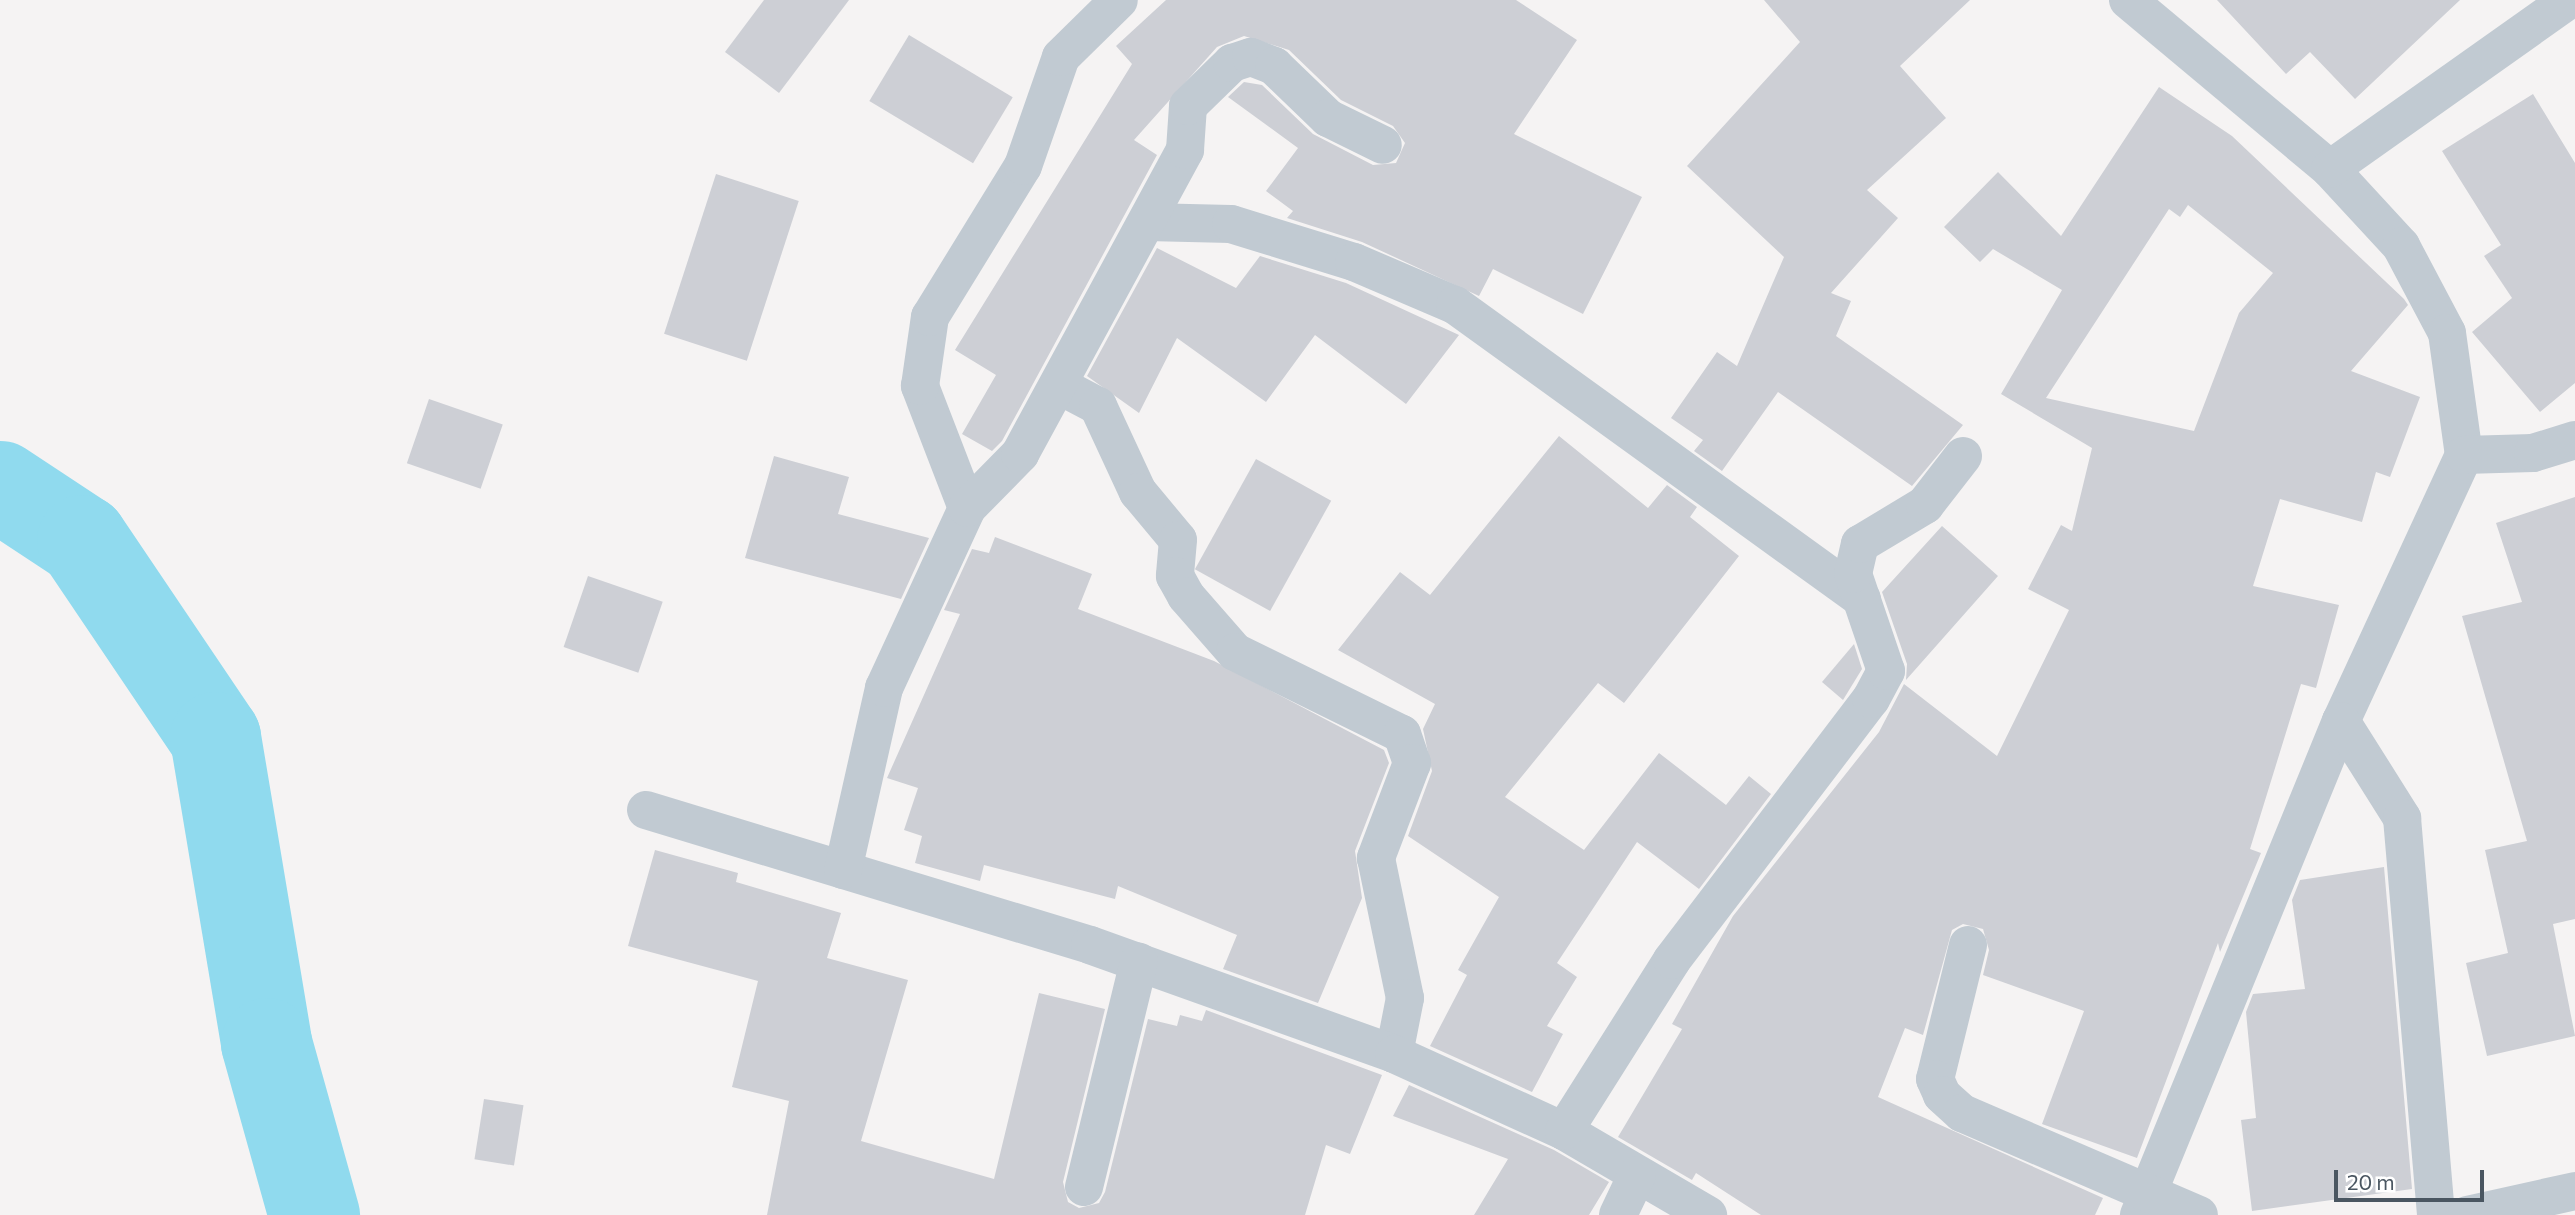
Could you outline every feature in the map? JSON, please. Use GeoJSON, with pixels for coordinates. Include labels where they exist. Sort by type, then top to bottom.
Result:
{"type":"FeatureCollection","features":[{"type":"Feature","properties":{"kind":"street"},"geometry":{"type":"LineString","coordinates":[[967,508],[920,386],[930,317],[1023,166],[1061,57],[1119,0]]}},
{"type":"Feature","properties":{"kind":"street"},"geometry":{"type":"LineString","coordinates":[[2128,0],[2330,169],[2401,246],[2447,333],[2465,455],[2341,721],[2142,1204]]}},
{"type":"Feature","properties":{"kind":"street"},"geometry":{"type":"LineString","coordinates":[[2330,169],[2569,0]]}},
{"type":"Feature","properties":{"kind":"street"},"geometry":{"type":"LineString","coordinates":[[843,870],[884,688],[967,508],[1020,454],[1060,386],[1185,150],[1188,106],[1232,62],[1251,57],[1274,66],[1328,118],[1383,145]]}},
{"type":"Feature","properties":{"kind":"street"},"geometry":{"type":"LineString","coordinates":[[1147,222],[1231,224],[1354,262],[1455,305],[1862,599]]}},
{"type":"Feature","properties":{"kind":"street"},"geometry":{"type":"LineString","coordinates":[[1060,386],[1098,406],[1138,492],[1178,540],[1175,576],[1186,596],[1235,652],[1402,734],[1412,763],[1376,858],[1405,998],[1394,1054]]}},
{"type":"Feature","properties":{"kind":"street"},"geometry":{"type":"LineString","coordinates":[[2465,455],[2533,453],[2575,440]]}},
{"type":"Feature","properties":{"kind":"street"},"geometry":{"type":"LineString","coordinates":[[1564,1131],[1672,960],[1871,699],[1886,671],[1853,574],[1860,544],[1925,505],[1963,456]]}},
{"type":"Feature","properties":{"kind":"street"},"geometry":{"type":"LineString","coordinates":[[2341,721],[2402,818],[2436,1215]]}},
{"type":"Feature","properties":{"kind":"street"},"geometry":{"type":"LineString","coordinates":[[646,810],[1139,962],[1394,1054],[1564,1131],[1708,1215]]}},
{"type":"Feature","properties":{"kind":"street"},"geometry":{"type":"LineString","coordinates":[[1968,945],[1935,1079],[1942,1095],[1962,1113],[2142,1204],[2199,1215]]}},
{"type":"Feature","properties":{"kind":"street"},"geometry":{"type":"LineString","coordinates":[[1084,1188],[1139,962]]}},
{"type":"Feature","properties":{"kind":"street"},"geometry":{"type":"LineString","coordinates":[[1618,1215],[1637,1175]]}},
{"type":"Feature","properties":{"kind":"street"},"geometry":{"type":"LineString","coordinates":[[2467,1215],[2575,1191]]}},
{"type":"Feature","properties":{"kind":"building"},"geometry":{"type":"Polygon","coordinates":[[[764,0],[849,0],[779,93],[725,52],[764,0]]]}},
{"type":"Feature","properties":{"kind":"building"},"geometry":{"type":"Polygon","coordinates":[[[1166,0],[1516,0],[1577,40],[1514,134],[1642,197],[1583,314],[1493,269],[1479,296],[1362,242],[1287,218],[1293,211],[1266,191],[1298,148],[1228,97],[1244,82],[1262,85],[1313,134],[1373,165],[1396,163],[1405,143],[1393,126],[1341,100],[1289,50],[1244,36],[1217,47],[1134,140],[1157,155],[1002,441],[992,451],[962,434],[996,375],[955,350],[1132,64],[1116,46],[1166,0]]]}},
{"type":"Feature","properties":{"kind":"building"},"geometry":{"type":"Polygon","coordinates":[[[1764,0],[1970,0],[1900,66],[1946,118],[1867,190],[1898,218],[1831,293],[1851,301],[1836,336],[1963,425],[1912,486],[1778,392],[1722,471],[1694,451],[1703,440],[1671,418],[1717,352],[1737,366],[1784,257],[1687,166],[1800,42],[1764,0]]]}},
{"type":"Feature","properties":{"kind":"building"},"geometry":{"type":"Polygon","coordinates":[[[2217,0],[2460,0],[2355,99],[2310,52],[2286,74],[2217,0]]]}},
{"type":"Feature","properties":{"kind":"building"},"geometry":{"type":"Polygon","coordinates":[[[909,35],[1013,97],[973,163],[869,101],[909,35]]]}},
{"type":"Feature","properties":{"kind":"building"},"geometry":{"type":"Polygon","coordinates":[[[2159,87],[2232,136],[2404,299],[2408,305],[2351,371],[2420,397],[2390,477],[2376,472],[2362,522],[2280,499],[2253,586],[2339,605],[2316,688],[2301,684],[2250,849],[2261,853],[2220,952],[2218,943],[2137,1158],[2042,1124],[2084,1011],[1983,975],[1989,950],[1983,929],[1963,924],[1952,930],[1923,1035],[1905,1028],[1878,1097],[2103,1198],[2095,1215],[1761,1215],[1696,1173],[1692,1180],[1618,1137],[1682,1029],[1672,1024],[1733,916],[1879,732],[1904,684],[1997,756],[2069,610],[2028,589],[2061,525],[2072,531],[2092,448],[2001,394],[2062,290],[1993,249],[1980,262],[1944,227],[1998,172],[2061,236],[2159,87]],[[2188,205],[2180,217],[2169,209],[2046,398],[2194,431],[2239,313],[2273,273],[2188,205]]]}},
{"type":"Feature","properties":{"kind":"building"},"geometry":{"type":"Polygon","coordinates":[[[2533,94],[2575,163],[2575,383],[2540,412],[2472,332],[2512,298],[2484,256],[2501,245],[2442,151],[2533,94]]]}},
{"type":"Feature","properties":{"kind":"building"},"geometry":{"type":"Polygon","coordinates":[[[716,174],[799,201],[747,361],[664,334],[716,174]]]}},
{"type":"Feature","properties":{"kind":"building"},"geometry":{"type":"Polygon","coordinates":[[[1157,248],[1236,288],[1260,256],[1346,283],[1459,335],[1406,404],[1315,335],[1266,402],[1177,338],[1139,413],[1087,376],[1157,248]]]}},
{"type":"Feature","properties":{"kind":"building"},"geometry":{"type":"Polygon","coordinates":[[[429,399],[503,424],[481,489],[407,463],[429,399]]]}},
{"type":"Feature","properties":{"kind":"building"},"geometry":{"type":"Polygon","coordinates":[[[1559,436],[1648,508],[1667,485],[1697,507],[1690,517],[1739,556],[1624,703],[1598,683],[1505,797],[1584,850],[1659,753],[1726,805],[1749,776],[1771,794],[1699,889],[1637,842],[1557,963],[1577,977],[1547,1026],[1563,1034],[1532,1092],[1430,1046],[1467,975],[1458,970],[1499,897],[1408,836],[1432,771],[1423,729],[1435,704],[1338,650],[1400,572],[1430,595],[1559,436]]]}},
{"type":"Feature","properties":{"kind":"building"},"geometry":{"type":"Polygon","coordinates":[[[774,456],[849,477],[838,514],[929,538],[901,599],[745,558],[774,456]]]}},
{"type":"Feature","properties":{"kind":"building"},"geometry":{"type":"Polygon","coordinates":[[[1256,459],[1331,501],[1270,611],[1195,569],[1256,459]]]}},
{"type":"Feature","properties":{"kind":"building"},"geometry":{"type":"Polygon","coordinates":[[[2575,497],[2575,919],[2553,924],[2575,1036],[2487,1056],[2466,963],[2508,953],[2485,850],[2527,841],[2462,616],[2522,602],[2496,523],[2575,497]]]}},
{"type":"Feature","properties":{"kind":"building"},"geometry":{"type":"Polygon","coordinates":[[[1942,526],[1998,576],[1906,680],[1907,664],[1882,592],[1942,526]]]}},
{"type":"Feature","properties":{"kind":"building"},"geometry":{"type":"Polygon","coordinates":[[[995,537],[1092,574],[1078,609],[1214,661],[1384,750],[1389,763],[1355,851],[1362,898],[1318,1003],[1223,969],[1237,935],[1118,886],[1115,899],[984,865],[980,881],[915,863],[922,836],[904,830],[918,788],[887,778],[960,614],[944,610],[972,549],[989,553],[995,537]]]}},
{"type":"Feature","properties":{"kind":"building"},"geometry":{"type":"Polygon","coordinates":[[[588,576],[663,602],[638,673],[564,647],[588,576]]]}},
{"type":"Feature","properties":{"kind":"building"},"geometry":{"type":"Polygon","coordinates":[[[1854,644],[1862,669],[1843,700],[1822,682],[1854,644]]]}},
{"type":"Feature","properties":{"kind":"building"},"geometry":{"type":"Polygon","coordinates":[[[655,850],[738,873],[736,882],[841,913],[827,958],[908,980],[861,1141],[994,1179],[1039,993],[1105,1009],[1063,1182],[1068,1202],[1079,1208],[1099,1203],[1105,1192],[1148,1019],[1177,1026],[1180,1015],[1202,1021],[1206,1010],[1382,1075],[1350,1154],[1326,1145],[1305,1215],[767,1215],[789,1101],[732,1087],[758,981],[628,946],[655,850]]]}},
{"type":"Feature","properties":{"kind":"building"},"geometry":{"type":"Polygon","coordinates":[[[2384,867],[2412,1189],[2252,1211],[2241,1120],[2256,1118],[2246,1012],[2253,994],[2305,989],[2292,900],[2300,880],[2384,867]]]}},
{"type":"Feature","properties":{"kind":"building"},"geometry":{"type":"Polygon","coordinates":[[[1409,1085],[1554,1150],[1609,1182],[1589,1215],[1474,1215],[1508,1159],[1393,1116],[1409,1085]]]}},
{"type":"Feature","properties":{"kind":"building"},"geometry":{"type":"Polygon","coordinates":[[[484,1099],[524,1105],[514,1166],[474,1159],[484,1099]]]}},
{"type":"Feature","properties":{"kind":"waterway"},"geometry":{"type":"LineString","coordinates":[[0,486],[82,540],[215,737],[266,1043],[314,1215]]}}]}
